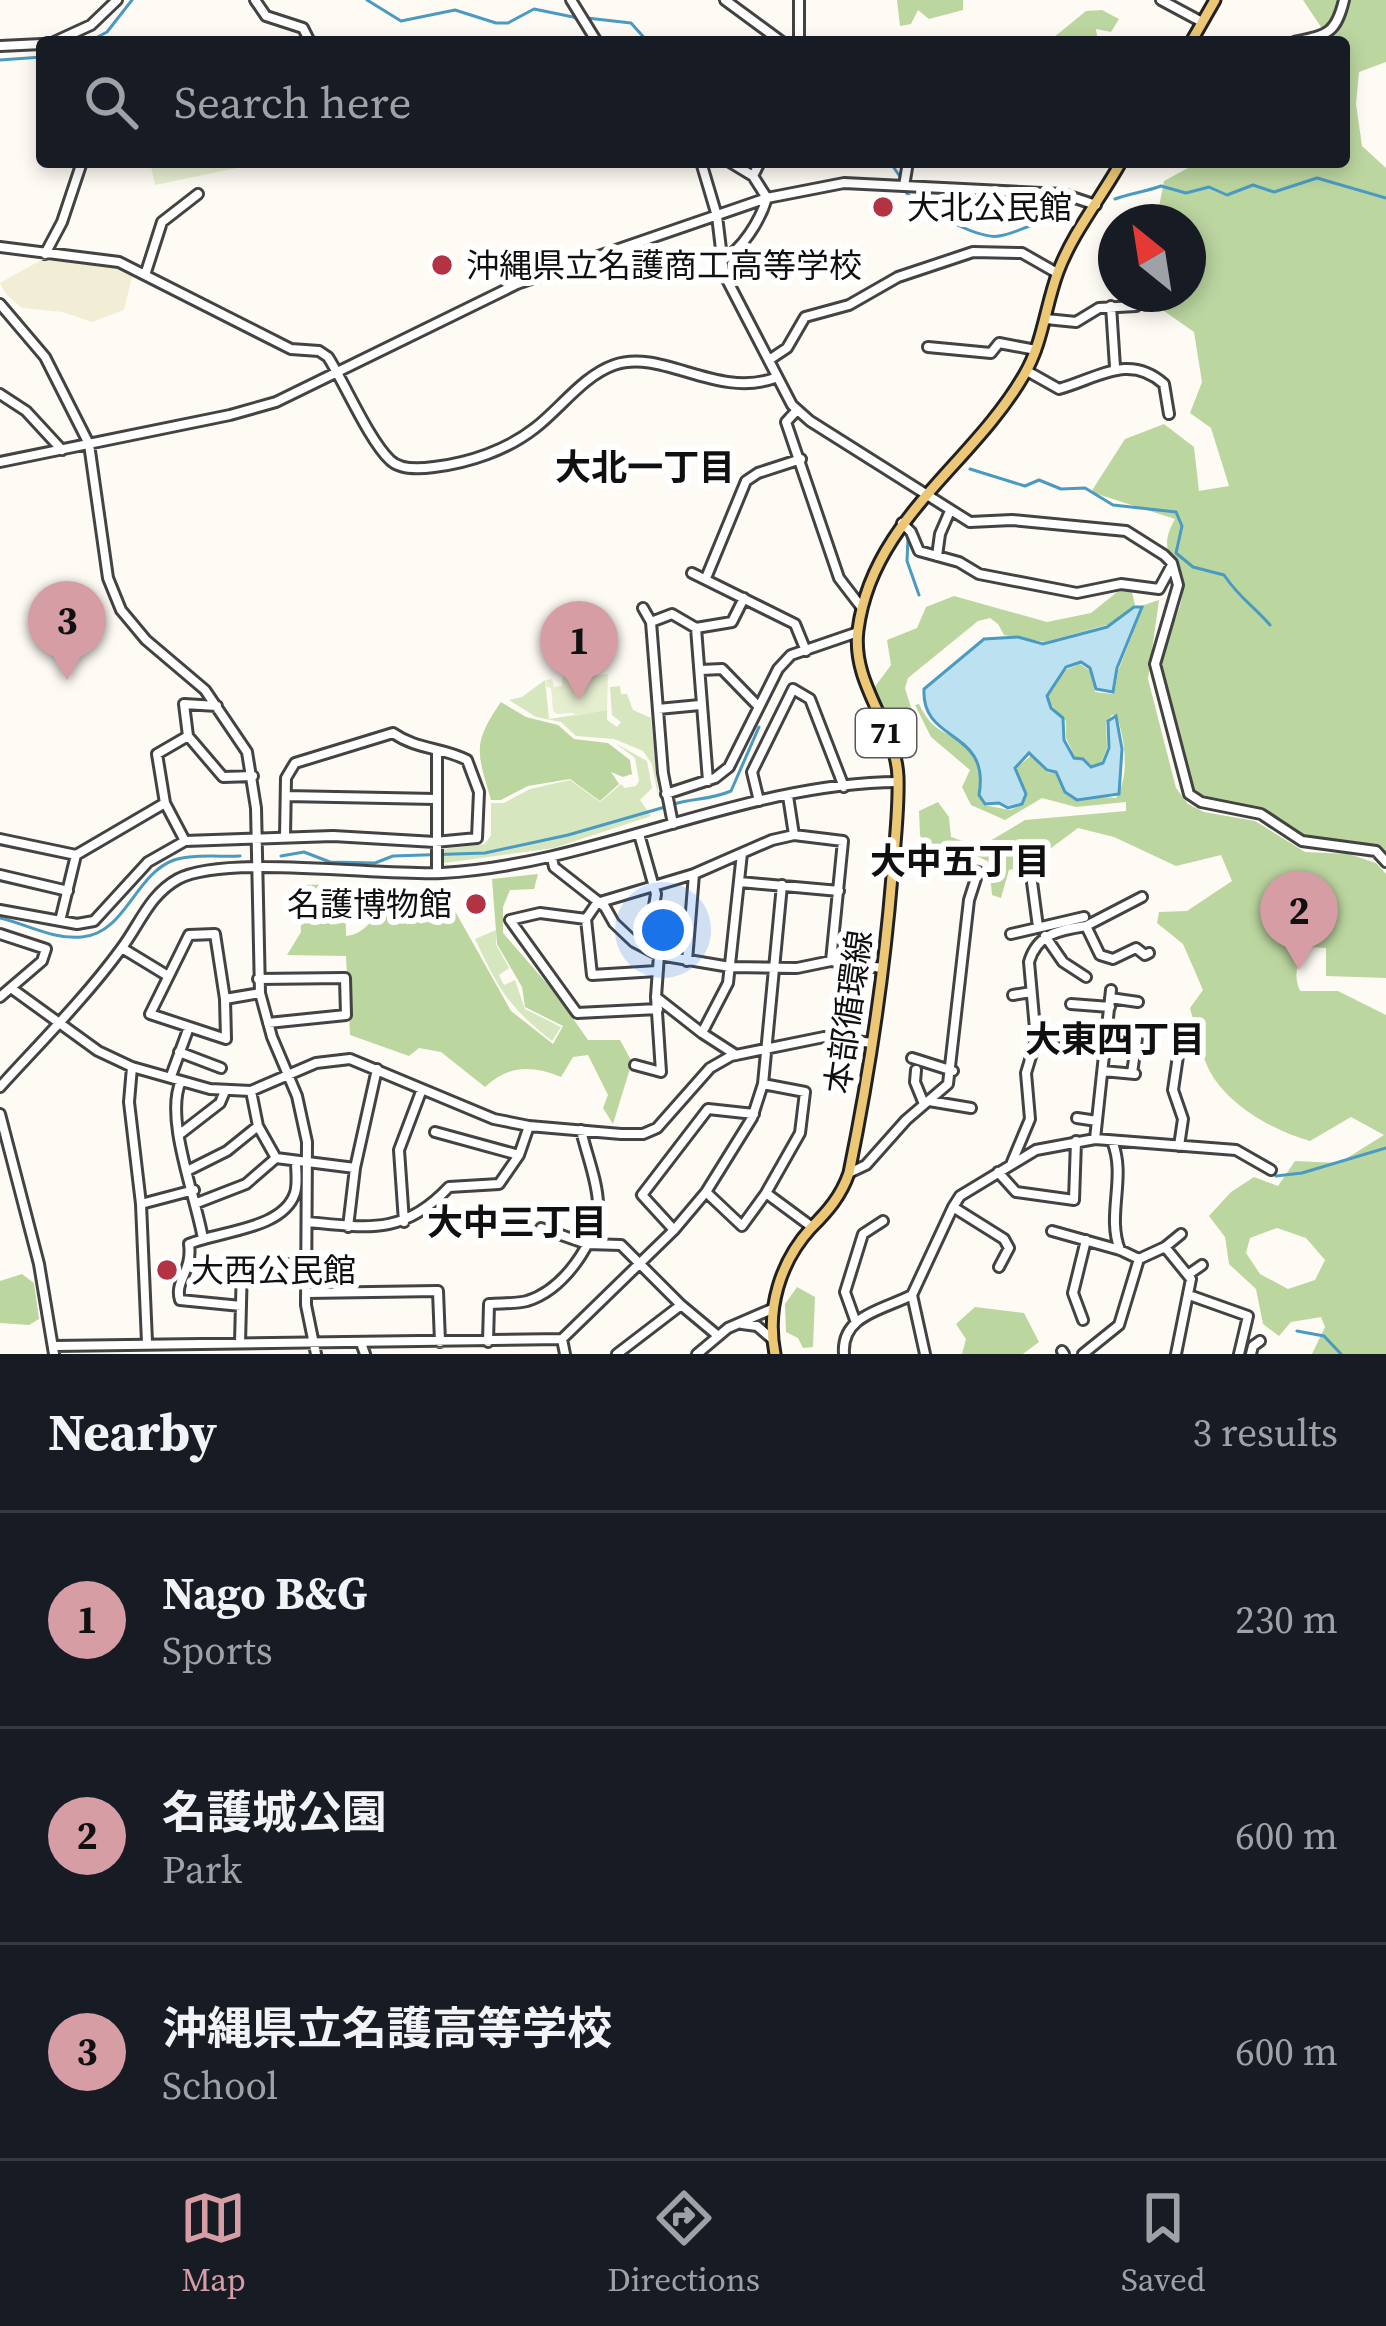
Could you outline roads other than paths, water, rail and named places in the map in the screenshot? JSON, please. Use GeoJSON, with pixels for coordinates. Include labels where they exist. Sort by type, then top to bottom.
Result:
{"type":"FeatureCollection","features":[{"type":"Feature","properties":{"kind":"main road"},"geometry":{"type":"LineString","coordinates":[[1194,36],[1215,0]]}},
{"type":"Feature","properties":{"kind":"main road","name":"本部循環線"},"geometry":{"type":"LineString","coordinates":[[775,1354],[772,1309],[786,1267],[812,1227],[835,1203],[849,1173],[882,968],[898,782],[895,755],[862,679],[857,632],[862,608],[879,560],[901,523],[993,422],[1027,371],[1057,273],[1118,168]]}},
{"type":"Feature","properties":{"kind":"street"},"geometry":{"type":"LineString","coordinates":[[66,36],[91,25],[117,0]]}},
{"type":"Feature","properties":{"kind":"street"},"geometry":{"type":"LineString","coordinates":[[255,0],[266,16],[303,28],[307,36]]}},
{"type":"Feature","properties":{"kind":"street"},"geometry":{"type":"LineString","coordinates":[[571,0],[593,36]]}},
{"type":"Feature","properties":{"kind":"street"},"geometry":{"type":"LineString","coordinates":[[725,0],[774,36]]}},
{"type":"Feature","properties":{"kind":"street"},"geometry":{"type":"LineString","coordinates":[[799,0],[799,36]]}},
{"type":"Feature","properties":{"kind":"street"},"geometry":{"type":"LineString","coordinates":[[1161,0],[1202,22]]}},
{"type":"Feature","properties":{"kind":"street"},"geometry":{"type":"LineString","coordinates":[[1320,36],[1339,22],[1344,0]]}},
{"type":"Feature","properties":{"kind":"street"},"geometry":{"type":"LineString","coordinates":[[0,46],[36,44]]}},
{"type":"Feature","properties":{"kind":"street"},"geometry":{"type":"LineString","coordinates":[[45,254],[62,222],[80,168]]}},
{"type":"Feature","properties":{"kind":"street"},"geometry":{"type":"LineString","coordinates":[[703,168],[717,216],[729,288],[797,410],[970,521],[1012,520],[1126,531],[1154,547],[1172,565],[1176,596],[1155,664],[1190,794],[1201,802],[1262,814],[1302,841],[1376,851],[1386,862]]}},
{"type":"Feature","properties":{"kind":"street"},"geometry":{"type":"LineString","coordinates":[[740,168],[753,176],[766,198]]}},
{"type":"Feature","properties":{"kind":"street"},"geometry":{"type":"LineString","coordinates":[[753,176],[757,168]]}},
{"type":"Feature","properties":{"kind":"street"},"geometry":{"type":"LineString","coordinates":[[904,186],[907,168]]}},
{"type":"Feature","properties":{"kind":"street"},"geometry":{"type":"LineString","coordinates":[[0,462],[276,402],[517,284],[766,198],[844,182],[1063,194],[1096,206]]}},
{"type":"Feature","properties":{"kind":"street"},"geometry":{"type":"LineString","coordinates":[[146,272],[162,222],[198,194]]}},
{"type":"Feature","properties":{"kind":"street"},"geometry":{"type":"LineString","coordinates":[[722,261],[754,226],[766,198]]}},
{"type":"Feature","properties":{"kind":"street"},"geometry":{"type":"LineString","coordinates":[[0,247],[119,262],[291,349],[320,351],[387,458],[397,465],[424,469],[457,465],[519,438],[613,365],[637,362],[734,385],[754,386],[776,378]]}},
{"type":"Feature","properties":{"kind":"street"},"geometry":{"type":"LineString","coordinates":[[769,360],[787,348],[805,317],[850,305],[898,277],[973,251],[1022,253],[1057,273]]}},
{"type":"Feature","properties":{"kind":"street"},"geometry":{"type":"LineString","coordinates":[[0,304],[45,357],[88,444],[114,597],[146,640],[192,676],[218,706],[242,741],[254,776],[258,979],[268,1024],[305,1126],[309,1165],[306,1293],[315,1349]]}},
{"type":"Feature","properties":{"kind":"street"},"geometry":{"type":"LineString","coordinates":[[1046,319],[1076,322],[1098,309]]}},
{"type":"Feature","properties":{"kind":"street"},"geometry":{"type":"LineString","coordinates":[[1111,312],[1115,367]]}},
{"type":"Feature","properties":{"kind":"street"},"geometry":{"type":"LineString","coordinates":[[928,347],[991,352],[999,343],[1036,350]]}},
{"type":"Feature","properties":{"kind":"street"},"geometry":{"type":"LineString","coordinates":[[1027,371],[1059,388],[1115,367],[1146,370],[1165,384],[1169,414]]}},
{"type":"Feature","properties":{"kind":"street"},"geometry":{"type":"LineString","coordinates":[[0,394],[26,411],[62,450]]}},
{"type":"Feature","properties":{"kind":"street"},"geometry":{"type":"LineString","coordinates":[[797,410],[786,422],[839,578],[862,608]]}},
{"type":"Feature","properties":{"kind":"street"},"geometry":{"type":"LineString","coordinates":[[706,578],[746,482],[758,473],[801,459]]}},
{"type":"Feature","properties":{"kind":"street"},"geometry":{"type":"LineString","coordinates":[[938,556],[940,534],[950,511]]}},
{"type":"Feature","properties":{"kind":"street"},"geometry":{"type":"LineString","coordinates":[[901,523],[919,551],[959,562],[979,574],[1077,593],[1121,584],[1159,589],[1172,565]]}},
{"type":"Feature","properties":{"kind":"street"},"geometry":{"type":"LineString","coordinates":[[692,573],[795,624],[806,651]]}},
{"type":"Feature","properties":{"kind":"street"},"geometry":{"type":"LineString","coordinates":[[650,622],[672,614],[696,628],[732,622],[744,598]]}},
{"type":"Feature","properties":{"kind":"street"},"geometry":{"type":"LineString","coordinates":[[643,608],[650,622],[672,820]]}},
{"type":"Feature","properties":{"kind":"street"},"geometry":{"type":"LineString","coordinates":[[696,628],[707,781]]}},
{"type":"Feature","properties":{"kind":"street"},"geometry":{"type":"LineString","coordinates":[[667,797],[729,767],[778,669],[791,656],[857,632]]}},
{"type":"Feature","properties":{"kind":"street"},"geometry":{"type":"LineString","coordinates":[[700,670],[722,669],[758,706]]}},
{"type":"Feature","properties":{"kind":"street"},"geometry":{"type":"LineString","coordinates":[[759,801],[752,772],[793,689],[810,699],[844,787]]}},
{"type":"Feature","properties":{"kind":"street"},"geometry":{"type":"LineString","coordinates":[[218,706],[184,704],[188,736],[223,778],[254,776]]}},
{"type":"Feature","properties":{"kind":"street"},"geometry":{"type":"LineString","coordinates":[[658,709],[700,705]]}},
{"type":"Feature","properties":{"kind":"street"},"geometry":{"type":"LineString","coordinates":[[0,910],[85,923],[102,916],[148,862],[185,841],[333,836],[436,850],[478,838],[479,792],[467,760],[429,752],[393,734],[307,757],[289,771],[285,837]]}},
{"type":"Feature","properties":{"kind":"street"},"geometry":{"type":"LineString","coordinates":[[185,841],[165,803],[158,754],[188,736]]}},
{"type":"Feature","properties":{"kind":"street"},"geometry":{"type":"LineString","coordinates":[[436,873],[437,751]]}},
{"type":"Feature","properties":{"kind":"street"},"geometry":{"type":"LineString","coordinates":[[0,1087],[122,948],[152,900],[172,883],[213,868],[436,873],[491,869],[552,858],[672,820],[759,801],[898,782]]}},
{"type":"Feature","properties":{"kind":"street"},"geometry":{"type":"LineString","coordinates":[[286,796],[435,799]]}},
{"type":"Feature","properties":{"kind":"street"},"geometry":{"type":"LineString","coordinates":[[788,796],[794,835]]}},
{"type":"Feature","properties":{"kind":"street"},"geometry":{"type":"LineString","coordinates":[[0,839],[76,855],[165,803]]}},
{"type":"Feature","properties":{"kind":"street"},"geometry":{"type":"LineString","coordinates":[[639,834],[656,909],[647,948]]}},
{"type":"Feature","properties":{"kind":"street"},"geometry":{"type":"LineString","coordinates":[[657,971],[592,974],[586,919],[597,903],[694,874],[794,835],[843,841],[831,961]]}},
{"type":"Feature","properties":{"kind":"street"},"geometry":{"type":"LineString","coordinates":[[702,1033],[728,983],[742,853]]}},
{"type":"Feature","properties":{"kind":"street"},"geometry":{"type":"LineString","coordinates":[[60,921],[76,855]]}},
{"type":"Feature","properties":{"kind":"street"},"geometry":{"type":"LineString","coordinates":[[552,858],[554,868],[605,907],[622,931],[659,955],[730,967],[775,969],[831,961],[882,968]]}},
{"type":"Feature","properties":{"kind":"street"},"geometry":{"type":"LineString","coordinates":[[849,1173],[866,1165],[948,1084],[969,901],[978,872],[960,869]]}},
{"type":"Feature","properties":{"kind":"street"},"geometry":{"type":"LineString","coordinates":[[687,961],[694,874]]}},
{"type":"Feature","properties":{"kind":"street"},"geometry":{"type":"LineString","coordinates":[[0,875],[68,891]]}},
{"type":"Feature","properties":{"kind":"street"},"geometry":{"type":"LineString","coordinates":[[740,882],[839,891]]}},
{"type":"Feature","properties":{"kind":"street"},"geometry":{"type":"LineString","coordinates":[[1032,882],[1038,927]]}},
{"type":"Feature","properties":{"kind":"street"},"geometry":{"type":"LineString","coordinates":[[0,1114],[39,1264],[54,1350],[147,1342],[315,1349],[361,1343],[562,1339],[674,1230],[706,1192],[754,1114],[763,1084],[782,885]]}},
{"type":"Feature","properties":{"kind":"street"},"geometry":{"type":"LineString","coordinates":[[1011,934],[1084,922],[1142,897]]}},
{"type":"Feature","properties":{"kind":"street"},"geometry":{"type":"LineString","coordinates":[[586,919],[540,913],[510,920],[577,1013],[658,1009]]}},
{"type":"Feature","properties":{"kind":"street"},"geometry":{"type":"LineString","coordinates":[[1084,922],[1100,955],[1113,959],[1136,948],[1140,938]]}},
{"type":"Feature","properties":{"kind":"street"},"geometry":{"type":"LineString","coordinates":[[1012,1164],[1030,1119],[1026,1073],[1036,1040],[1029,962],[1032,951],[1061,923]]}},
{"type":"Feature","properties":{"kind":"street"},"geometry":{"type":"LineString","coordinates":[[0,934],[46,949],[42,962],[0,997]]}},
{"type":"Feature","properties":{"kind":"street"},"geometry":{"type":"LineString","coordinates":[[215,934],[226,1039],[150,1014],[168,976],[189,935],[215,934]]}},
{"type":"Feature","properties":{"kind":"street"},"geometry":{"type":"LineString","coordinates":[[1045,936],[1064,962],[1086,976]]}},
{"type":"Feature","properties":{"kind":"street"},"geometry":{"type":"LineString","coordinates":[[122,948],[168,976]]}},
{"type":"Feature","properties":{"kind":"street"},"geometry":{"type":"LineString","coordinates":[[1136,948],[1144,955],[1149,953]]}},
{"type":"Feature","properties":{"kind":"street"},"geometry":{"type":"LineString","coordinates":[[634,1065],[662,1072],[656,997],[659,955]]}},
{"type":"Feature","properties":{"kind":"street"},"geometry":{"type":"LineString","coordinates":[[258,979],[345,978],[346,1015],[268,1024]]}},
{"type":"Feature","properties":{"kind":"street"},"geometry":{"type":"LineString","coordinates":[[11,988],[98,1051],[132,1067],[225,1091],[251,1090],[336,1059],[350,1059],[494,1119],[643,1134],[657,1128],[710,1068],[736,1056],[824,1036],[872,1043]]}},
{"type":"Feature","properties":{"kind":"street"},"geometry":{"type":"LineString","coordinates":[[1013,995],[1031,992]]}},
{"type":"Feature","properties":{"kind":"street"},"geometry":{"type":"LineString","coordinates":[[225,999],[260,993]]}},
{"type":"Feature","properties":{"kind":"street"},"geometry":{"type":"LineString","coordinates":[[656,997],[736,1056]]}},
{"type":"Feature","properties":{"kind":"street"},"geometry":{"type":"LineString","coordinates":[[1095,1139],[1110,998]]}},
{"type":"Feature","properties":{"kind":"street"},"geometry":{"type":"LineString","coordinates":[[1071,1004],[1110,998],[1138,1002]]}},
{"type":"Feature","properties":{"kind":"street"},"geometry":{"type":"LineString","coordinates":[[1102,1071],[1134,1074],[1142,1033],[1108,1026]]}},
{"type":"Feature","properties":{"kind":"street"},"geometry":{"type":"LineString","coordinates":[[189,1027],[179,1052],[175,1095],[203,1239]]}},
{"type":"Feature","properties":{"kind":"street"},"geometry":{"type":"LineString","coordinates":[[1062,1037],[1106,1042]]}},
{"type":"Feature","properties":{"kind":"street"},"geometry":{"type":"LineString","coordinates":[[179,1052],[221,1068]]}},
{"type":"Feature","properties":{"kind":"street"},"geometry":{"type":"LineString","coordinates":[[1178,1056],[1173,1090],[1184,1119],[1179,1146]]}},
{"type":"Feature","properties":{"kind":"street"},"geometry":{"type":"LineString","coordinates":[[912,1058],[952,1071]]}},
{"type":"Feature","properties":{"kind":"street"},"geometry":{"type":"LineString","coordinates":[[132,1067],[129,1102],[141,1204],[147,1342]]}},
{"type":"Feature","properties":{"kind":"street"},"geometry":{"type":"LineString","coordinates":[[347,1227],[377,1069]]}},
{"type":"Feature","properties":{"kind":"street"},"geometry":{"type":"LineString","coordinates":[[916,1070],[915,1082],[926,1102]]}},
{"type":"Feature","properties":{"kind":"street"},"geometry":{"type":"LineString","coordinates":[[706,1192],[742,1226],[800,1133],[805,1092],[763,1084]]}},
{"type":"Feature","properties":{"kind":"street"},"geometry":{"type":"LineString","coordinates":[[251,1090],[258,1126],[276,1158],[355,1168]]}},
{"type":"Feature","properties":{"kind":"street"},"geometry":{"type":"LineString","coordinates":[[404,1222],[399,1150],[422,1090]]}},
{"type":"Feature","properties":{"kind":"street"},"geometry":{"type":"LineString","coordinates":[[180,1134],[220,1103],[225,1091]]}},
{"type":"Feature","properties":{"kind":"street"},"geometry":{"type":"LineString","coordinates":[[926,1102],[971,1108]]}},
{"type":"Feature","properties":{"kind":"street"},"geometry":{"type":"LineString","coordinates":[[674,1230],[642,1195],[707,1109],[754,1114]]}},
{"type":"Feature","properties":{"kind":"street"},"geometry":{"type":"LineString","coordinates":[[1077,1118],[1097,1120]]}},
{"type":"Feature","properties":{"kind":"street"},"geometry":{"type":"LineString","coordinates":[[189,1170],[227,1151],[258,1126]]}},
{"type":"Feature","properties":{"kind":"street"},"geometry":{"type":"LineString","coordinates":[[308,1222],[347,1227],[404,1222],[448,1187],[499,1184],[519,1155],[529,1126]]}},
{"type":"Feature","properties":{"kind":"street"},"geometry":{"type":"LineString","coordinates":[[488,1342],[489,1304],[524,1302],[541,1295],[571,1269],[586,1244],[598,1206],[581,1130]]}},
{"type":"Feature","properties":{"kind":"street"},"geometry":{"type":"LineString","coordinates":[[435,1132],[519,1155]]}},
{"type":"Feature","properties":{"kind":"street"},"geometry":{"type":"LineString","coordinates":[[926,1354],[912,1295],[952,1208],[961,1196],[1036,1150],[1095,1139],[1236,1150],[1271,1170]]}},
{"type":"Feature","properties":{"kind":"street"},"geometry":{"type":"LineString","coordinates":[[998,1172],[1016,1192],[1074,1200],[1076,1141]]}},
{"type":"Feature","properties":{"kind":"street"},"geometry":{"type":"LineString","coordinates":[[1112,1141],[1119,1188],[1113,1233],[1120,1250]]}},
{"type":"Feature","properties":{"kind":"street"},"geometry":{"type":"LineString","coordinates":[[197,1203],[246,1184],[276,1158]]}},
{"type":"Feature","properties":{"kind":"street"},"geometry":{"type":"LineString","coordinates":[[241,1306],[185,1303],[178,1296],[192,1258],[189,1244],[254,1227],[284,1207],[295,1194],[296,1162]]}},
{"type":"Feature","properties":{"kind":"street"},"geometry":{"type":"LineString","coordinates":[[141,1204],[194,1190]]}},
{"type":"Feature","properties":{"kind":"street"},"geometry":{"type":"LineString","coordinates":[[766,1193],[812,1227]]}},
{"type":"Feature","properties":{"kind":"street"},"geometry":{"type":"LineString","coordinates":[[952,1208],[1004,1239],[1009,1248],[999,1267]]}},
{"type":"Feature","properties":{"kind":"street"},"geometry":{"type":"LineString","coordinates":[[855,1320],[845,1292],[863,1234],[883,1221]]}},
{"type":"Feature","properties":{"kind":"street"},"geometry":{"type":"LineString","coordinates":[[541,1228],[586,1244],[621,1246],[718,1335]]}},
{"type":"Feature","properties":{"kind":"street"},"geometry":{"type":"LineString","coordinates":[[1052,1231],[1138,1259]]}},
{"type":"Feature","properties":{"kind":"street"},"geometry":{"type":"LineString","coordinates":[[1083,1354],[1119,1324],[1138,1259],[1181,1234]]}},
{"type":"Feature","properties":{"kind":"street"},"geometry":{"type":"LineString","coordinates":[[1083,1320],[1073,1292],[1086,1240]]}},
{"type":"Feature","properties":{"kind":"street"},"geometry":{"type":"LineString","coordinates":[[1165,1246],[1189,1274],[1176,1354]]}},
{"type":"Feature","properties":{"kind":"street"},"geometry":{"type":"LineString","coordinates":[[240,1343],[242,1265],[306,1264]]}},
{"type":"Feature","properties":{"kind":"street"},"geometry":{"type":"LineString","coordinates":[[1189,1274],[1202,1265]]}},
{"type":"Feature","properties":{"kind":"street"},"geometry":{"type":"LineString","coordinates":[[306,1293],[438,1291],[440,1342]]}},
{"type":"Feature","properties":{"kind":"street"},"geometry":{"type":"LineString","coordinates":[[844,1354],[847,1327],[855,1320],[912,1295]]}},
{"type":"Feature","properties":{"kind":"street"},"geometry":{"type":"LineString","coordinates":[[1189,1295],[1248,1316],[1239,1354]]}},
{"type":"Feature","properties":{"kind":"street"},"geometry":{"type":"LineString","coordinates":[[617,1354],[681,1305]]}},
{"type":"Feature","properties":{"kind":"street"},"geometry":{"type":"LineString","coordinates":[[698,1354],[736,1324],[772,1309]]}},
{"type":"Feature","properties":{"kind":"street"},"geometry":{"type":"LineString","coordinates":[[736,1324],[757,1326],[772,1338]]}},
{"type":"Feature","properties":{"kind":"street"},"geometry":{"type":"LineString","coordinates":[[562,1339],[565,1354]]}},
{"type":"Feature","properties":{"kind":"street"},"geometry":{"type":"LineString","coordinates":[[1251,1354],[1260,1341]]}},
{"type":"Feature","properties":{"kind":"street"},"geometry":{"type":"LineString","coordinates":[[458,1354],[459,1342]]}},
{"type":"Feature","properties":{"kind":"street"},"geometry":{"type":"LineString","coordinates":[[361,1343],[365,1354]]}},
{"type":"Feature","properties":{"kind":"water"},"geometry":{"type":"Polygon","coordinates":[[[1134,607],[1142,607],[1117,668],[1113,692],[1096,689],[1090,668],[1081,662],[1066,667],[1047,696],[1051,708],[1063,718],[1064,740],[1074,758],[1091,767],[1103,763],[1109,748],[1108,721],[1116,716],[1122,749],[1119,794],[1077,800],[1065,792],[1056,772],[1029,753],[1015,768],[1026,794],[1022,804],[1008,808],[985,804],[979,795],[975,758],[933,719],[924,689],[984,639],[1018,637],[1043,644],[1107,627],[1134,607]]]}},
{"type":"Feature","properties":{"kind":"waterway"},"geometry":{"type":"LineString","coordinates":[[99,36],[132,0]]}},
{"type":"Feature","properties":{"kind":"waterway"},"geometry":{"type":"LineString","coordinates":[[367,0],[401,21],[455,10],[496,23],[508,23],[534,9],[578,18]]}},
{"type":"Feature","properties":{"kind":"waterway"},"geometry":{"type":"LineString","coordinates":[[587,18],[631,23],[643,36]]}},
{"type":"Feature","properties":{"kind":"waterway"},"geometry":{"type":"LineString","coordinates":[[0,60],[36,57]]}},
{"type":"Feature","properties":{"kind":"waterway"},"geometry":{"type":"LineString","coordinates":[[894,168],[901,178]]}},
{"type":"Feature","properties":{"kind":"waterway"},"geometry":{"type":"LineString","coordinates":[[1115,199],[1161,186],[1186,193],[1209,187],[1227,195],[1253,185],[1274,192],[1317,178],[1386,198]]}},
{"type":"Feature","properties":{"kind":"waterway"},"geometry":{"type":"LineString","coordinates":[[905,191],[949,221],[990,236],[1055,220]]}},
{"type":"Feature","properties":{"kind":"waterway"},"geometry":{"type":"LineString","coordinates":[[970,469],[1025,486],[1039,480],[1061,489],[1085,488],[1113,505],[1176,512],[1182,526],[1176,553],[1193,567],[1224,575],[1270,625]]}},
{"type":"Feature","properties":{"kind":"waterway"},"geometry":{"type":"LineString","coordinates":[[908,537],[907,561],[919,595]]}},
{"type":"Feature","properties":{"kind":"waterway"},"geometry":{"type":"LineString","coordinates":[[674,804],[731,791],[759,727]]}},
{"type":"Feature","properties":{"kind":"waterway"},"geometry":{"type":"LineString","coordinates":[[281,856],[304,852],[330,862],[375,863],[393,856],[485,853],[665,807]]}},
{"type":"Feature","properties":{"kind":"waterway"},"geometry":{"type":"LineString","coordinates":[[0,918],[61,936],[82,937],[109,926],[149,878],[174,860],[240,856]]}},
{"type":"Feature","properties":{"kind":"waterway"},"geometry":{"type":"LineString","coordinates":[[1276,1176],[1386,1148]]}},
{"type":"Feature","properties":{"kind":"waterway"},"geometry":{"type":"LineString","coordinates":[[1297,1331],[1324,1336],[1341,1354]]}},
{"type":"Feature","properties":{"kind":"place","name":"大北公民館"},"geometry":{"type":"Point","coordinates":[883,207]}},
{"type":"Feature","properties":{"kind":"place","name":"沖縄県立名護商工高等学校"},"geometry":{"type":"Point","coordinates":[442,265]}},
{"type":"Feature","properties":{"kind":"place","name":"沖縄県立名護高等学校"},"geometry":{"type":"Point","coordinates":[67,680]}},
{"type":"Feature","properties":{"kind":"place","name":"Nago B&G"},"geometry":{"type":"Point","coordinates":[579,700]}},
{"type":"Feature","properties":{"kind":"place","name":"名護博物館"},"geometry":{"type":"Point","coordinates":[476,904]}},
{"type":"Feature","properties":{"kind":"place","name":"名護城公園"},"geometry":{"type":"Point","coordinates":[1299,970]}},
{"type":"Feature","properties":{"kind":"place","name":"大西公民館"},"geometry":{"type":"Point","coordinates":[167,1270]}},
{"type":"Feature","properties":{"kind":"district","name":"大北一丁目"},"geometry":{"type":"Point","coordinates":[645,467]}},
{"type":"Feature","properties":{"kind":"district","name":"大中五丁目"},"geometry":{"type":"Point","coordinates":[960,861]}},
{"type":"Feature","properties":{"kind":"district","name":"大東四丁目"},"geometry":{"type":"Point","coordinates":[1115,1039]}},
{"type":"Feature","properties":{"kind":"district","name":"大中三丁目"},"geometry":{"type":"Point","coordinates":[517,1222]}}]}
